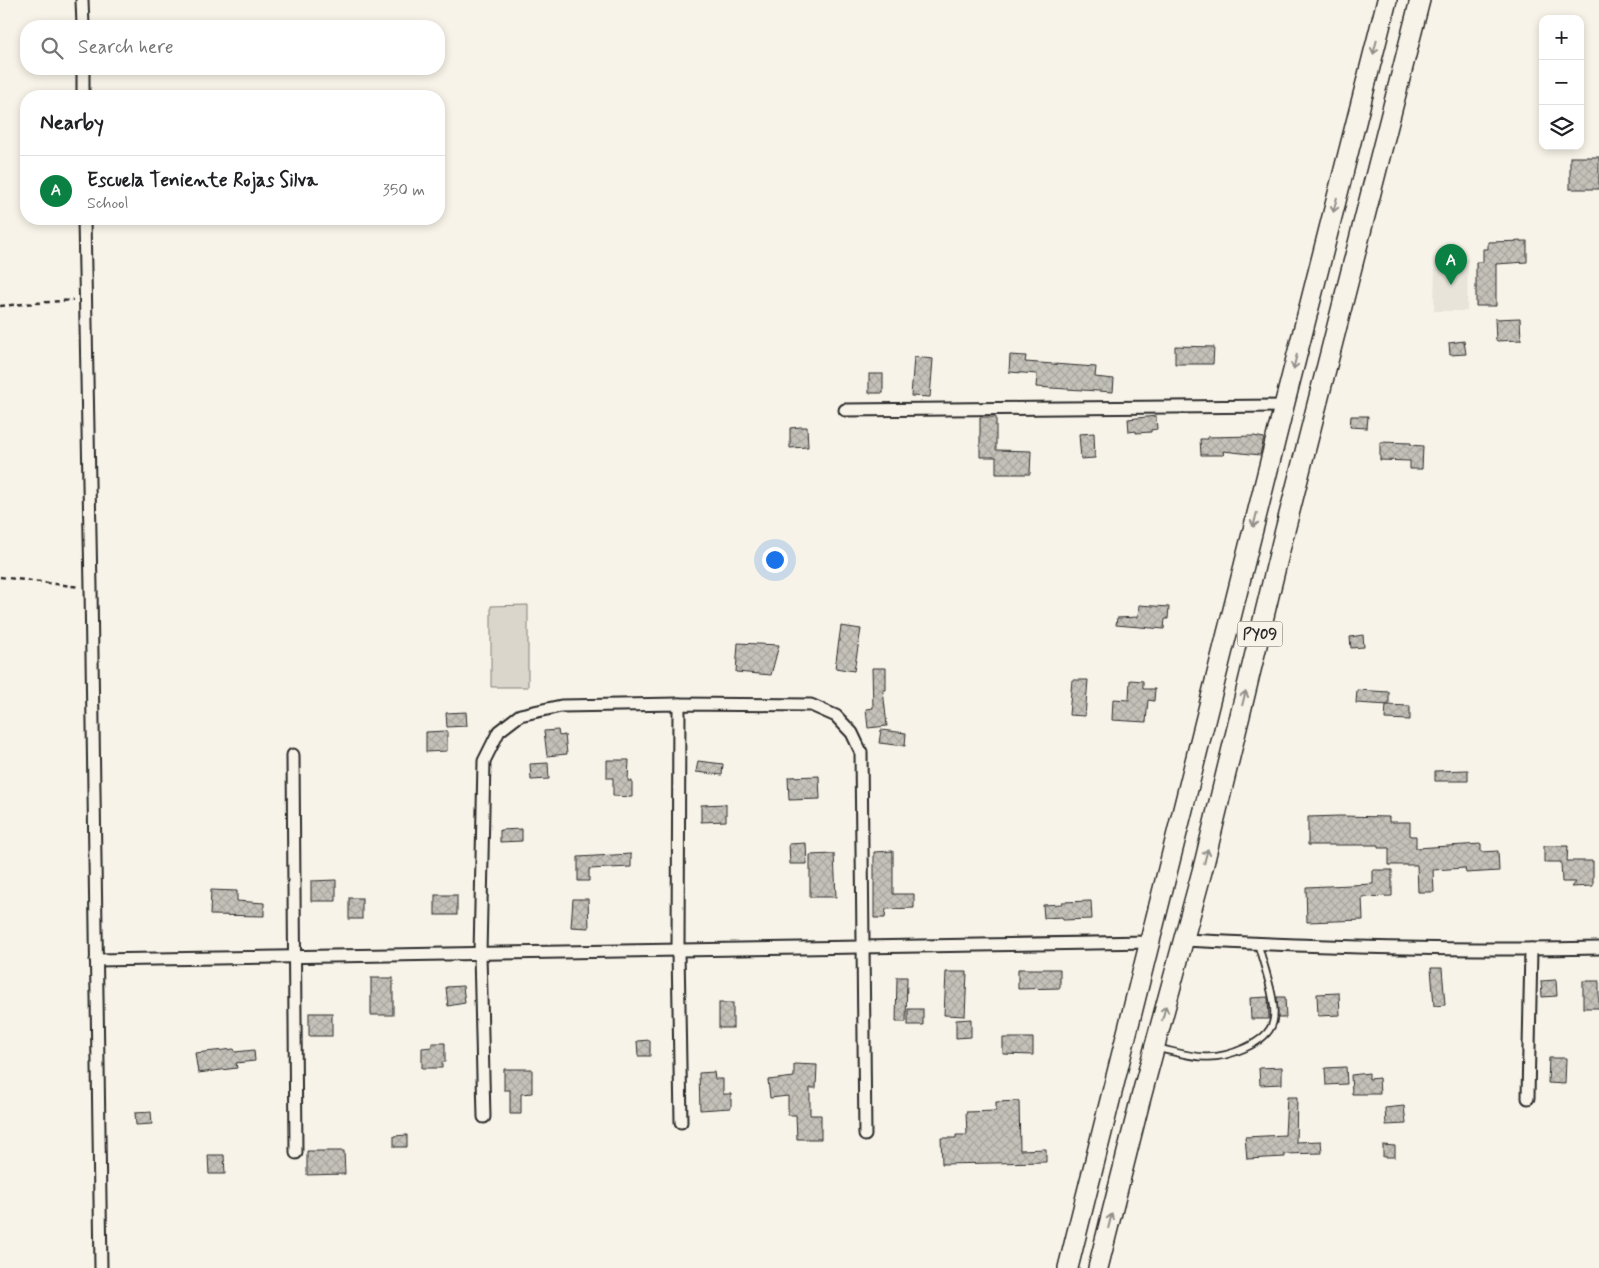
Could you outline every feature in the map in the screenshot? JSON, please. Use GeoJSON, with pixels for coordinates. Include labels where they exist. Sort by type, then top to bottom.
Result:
{"type":"FeatureCollection","features":[{"type":"Feature","properties":{"kind":"highway","name":"PY09"},"geometry":{"type":"LineString","coordinates":[[1068,1268],[1388,0]]}},
{"type":"Feature","properties":{"kind":"highway","name":"PY09"},"geometry":{"type":"LineString","coordinates":[[1098,1268],[1154,1047],[1204,864],[1281,546],[1420,0]]}},
{"type":"Feature","properties":{"kind":"street"},"geometry":{"type":"LineString","coordinates":[[82,0],[82,20]]}},
{"type":"Feature","properties":{"kind":"street"},"geometry":{"type":"LineString","coordinates":[[83,75],[83,90]]}},
{"type":"Feature","properties":{"kind":"street"},"geometry":{"type":"LineString","coordinates":[[84,225],[101,1268]]}},
{"type":"Feature","properties":{"kind":"street"},"geometry":{"type":"LineString","coordinates":[[845,410],[1284,406]]}},
{"type":"Feature","properties":{"kind":"street"},"geometry":{"type":"LineString","coordinates":[[679,704],[678,951],[681,1122]]}},
{"type":"Feature","properties":{"kind":"street"},"geometry":{"type":"LineString","coordinates":[[484,1117],[480,954],[484,761],[499,731],[520,715],[560,706],[679,704],[811,706],[836,716],[852,733],[861,752],[865,1135]]}},
{"type":"Feature","properties":{"kind":"street"},"geometry":{"type":"LineString","coordinates":[[293,755],[296,1153]]}},
{"type":"Feature","properties":{"kind":"street"},"geometry":{"type":"LineString","coordinates":[[1184,940],[1258,944],[1531,949],[1599,948]]}},
{"type":"Feature","properties":{"kind":"street"},"geometry":{"type":"LineString","coordinates":[[96,960],[1149,942]]}},
{"type":"Feature","properties":{"kind":"street"},"geometry":{"type":"LineString","coordinates":[[1528,1098],[1531,949]]}},
{"type":"Feature","properties":{"kind":"lane"},"geometry":{"type":"LineString","coordinates":[[1154,1047],[1206,1057],[1235,1053],[1262,1038],[1273,1022],[1273,997],[1258,944]]}},
{"type":"Feature","properties":{"kind":"path"},"geometry":{"type":"LineString","coordinates":[[0,306],[84,299]]}},
{"type":"Feature","properties":{"kind":"path"},"geometry":{"type":"LineString","coordinates":[[0,577],[91,588]]}},
{"type":"Feature","properties":{"kind":"shaded area"},"geometry":{"type":"Polygon","coordinates":[[[1435,259],[1468,259],[1467,311],[1434,311],[1435,259]]]}},
{"type":"Feature","properties":{"kind":"shaded area"},"geometry":{"type":"Polygon","coordinates":[[[528,605],[528,687],[491,687],[491,606],[528,605]]]}},
{"type":"Feature","properties":{"kind":"building"},"geometry":{"type":"Polygon","coordinates":[[[1570,157],[1599,157],[1599,189],[1570,189],[1570,157]]]}},
{"type":"Feature","properties":{"kind":"building"},"geometry":{"type":"Polygon","coordinates":[[[1527,241],[1527,262],[1496,264],[1496,306],[1476,306],[1476,262],[1483,262],[1483,249],[1488,249],[1488,242],[1527,241]]]}},
{"type":"Feature","properties":{"kind":"building"},"geometry":{"type":"Polygon","coordinates":[[[1520,318],[1521,340],[1496,341],[1495,319],[1520,318]]]}},
{"type":"Feature","properties":{"kind":"building"},"geometry":{"type":"Polygon","coordinates":[[[1464,341],[1466,354],[1450,355],[1449,343],[1464,341]]]}},
{"type":"Feature","properties":{"kind":"building"},"geometry":{"type":"Polygon","coordinates":[[[1175,346],[1214,347],[1213,364],[1175,364],[1175,346]]]}},
{"type":"Feature","properties":{"kind":"building"},"geometry":{"type":"Polygon","coordinates":[[[1010,355],[1026,356],[1025,362],[1096,367],[1095,377],[1114,379],[1113,392],[1036,387],[1037,374],[1009,372],[1010,355]]]}},
{"type":"Feature","properties":{"kind":"building"},"geometry":{"type":"Polygon","coordinates":[[[914,357],[933,359],[930,397],[911,396],[914,357]]]}},
{"type":"Feature","properties":{"kind":"building"},"geometry":{"type":"Polygon","coordinates":[[[869,374],[883,374],[883,393],[869,393],[869,374]]]}},
{"type":"Feature","properties":{"kind":"building"},"geometry":{"type":"Polygon","coordinates":[[[1156,416],[1157,429],[1151,430],[1151,432],[1129,432],[1128,419],[1156,416]]]}},
{"type":"Feature","properties":{"kind":"building"},"geometry":{"type":"Polygon","coordinates":[[[1351,416],[1368,416],[1367,428],[1350,427],[1351,416]]]}},
{"type":"Feature","properties":{"kind":"building"},"geometry":{"type":"Polygon","coordinates":[[[980,417],[996,417],[996,450],[1031,451],[1030,474],[996,474],[996,457],[980,457],[980,417]]]}},
{"type":"Feature","properties":{"kind":"building"},"geometry":{"type":"Polygon","coordinates":[[[807,427],[808,447],[790,448],[790,428],[807,427]]]}},
{"type":"Feature","properties":{"kind":"building"},"geometry":{"type":"Polygon","coordinates":[[[1094,433],[1095,458],[1081,459],[1079,434],[1094,433]]]}},
{"type":"Feature","properties":{"kind":"building"},"geometry":{"type":"Polygon","coordinates":[[[1254,436],[1264,438],[1260,455],[1223,451],[1224,455],[1201,455],[1200,439],[1208,439],[1207,437],[1254,436]]]}},
{"type":"Feature","properties":{"kind":"building"},"geometry":{"type":"Polygon","coordinates":[[[1380,442],[1411,443],[1411,445],[1423,446],[1422,469],[1410,469],[1410,461],[1380,460],[1380,442]]]}},
{"type":"Feature","properties":{"kind":"building"},"geometry":{"type":"Polygon","coordinates":[[[1139,605],[1169,607],[1168,619],[1165,619],[1164,629],[1116,625],[1117,618],[1138,617],[1139,605]]]}},
{"type":"Feature","properties":{"kind":"building"},"geometry":{"type":"Polygon","coordinates":[[[841,626],[861,629],[854,671],[835,668],[841,626]]]}},
{"type":"Feature","properties":{"kind":"building"},"geometry":{"type":"Polygon","coordinates":[[[1363,635],[1364,647],[1351,648],[1350,637],[1363,635]]]}},
{"type":"Feature","properties":{"kind":"building"},"geometry":{"type":"Polygon","coordinates":[[[738,643],[779,645],[771,675],[736,672],[738,643]]]}},
{"type":"Feature","properties":{"kind":"building"},"geometry":{"type":"Polygon","coordinates":[[[872,668],[886,668],[886,690],[883,690],[887,726],[868,728],[866,709],[873,708],[872,668]]]}},
{"type":"Feature","properties":{"kind":"building"},"geometry":{"type":"Polygon","coordinates":[[[1072,680],[1088,680],[1085,716],[1069,715],[1072,680]]]}},
{"type":"Feature","properties":{"kind":"building"},"geometry":{"type":"Polygon","coordinates":[[[1130,680],[1143,681],[1143,689],[1155,689],[1154,701],[1148,700],[1146,722],[1112,720],[1113,699],[1129,700],[1130,680]]]}},
{"type":"Feature","properties":{"kind":"building"},"geometry":{"type":"Polygon","coordinates":[[[1357,690],[1389,692],[1389,705],[1356,703],[1357,690]]]}},
{"type":"Feature","properties":{"kind":"building"},"geometry":{"type":"Polygon","coordinates":[[[1386,705],[1410,706],[1410,720],[1385,719],[1386,705]]]}},
{"type":"Feature","properties":{"kind":"building"},"geometry":{"type":"Polygon","coordinates":[[[466,712],[467,726],[447,727],[446,713],[466,712]]]}},
{"type":"Feature","properties":{"kind":"building"},"geometry":{"type":"Polygon","coordinates":[[[558,730],[559,736],[565,735],[567,754],[547,756],[544,731],[558,730]]]}},
{"type":"Feature","properties":{"kind":"building"},"geometry":{"type":"Polygon","coordinates":[[[881,730],[906,733],[905,746],[879,743],[881,730]]]}},
{"type":"Feature","properties":{"kind":"building"},"geometry":{"type":"Polygon","coordinates":[[[447,731],[447,751],[426,752],[426,732],[447,731]]]}},
{"type":"Feature","properties":{"kind":"building"},"geometry":{"type":"Polygon","coordinates":[[[607,760],[629,760],[628,781],[632,781],[632,797],[613,796],[613,778],[607,778],[607,760]]]}},
{"type":"Feature","properties":{"kind":"building"},"geometry":{"type":"Polygon","coordinates":[[[698,761],[723,764],[722,775],[696,772],[698,761]]]}},
{"type":"Feature","properties":{"kind":"building"},"geometry":{"type":"Polygon","coordinates":[[[548,763],[549,779],[531,780],[530,764],[548,763]]]}},
{"type":"Feature","properties":{"kind":"building"},"geometry":{"type":"Polygon","coordinates":[[[1468,770],[1468,781],[1435,781],[1435,771],[1468,770]]]}},
{"type":"Feature","properties":{"kind":"building"},"geometry":{"type":"Polygon","coordinates":[[[819,776],[820,799],[789,800],[788,777],[819,776]]]}},
{"type":"Feature","properties":{"kind":"building"},"geometry":{"type":"Polygon","coordinates":[[[726,804],[726,821],[701,822],[701,805],[726,804]]]}},
{"type":"Feature","properties":{"kind":"building"},"geometry":{"type":"Polygon","coordinates":[[[1308,817],[1389,817],[1389,822],[1410,822],[1410,836],[1416,836],[1416,848],[1481,844],[1481,852],[1498,851],[1499,871],[1466,873],[1465,868],[1433,870],[1434,892],[1418,892],[1417,865],[1389,865],[1389,848],[1378,848],[1378,845],[1308,845],[1308,817]]]}},
{"type":"Feature","properties":{"kind":"building"},"geometry":{"type":"Polygon","coordinates":[[[522,829],[522,841],[500,842],[500,830],[522,829]]]}},
{"type":"Feature","properties":{"kind":"building"},"geometry":{"type":"Polygon","coordinates":[[[806,843],[807,864],[790,864],[789,844],[806,843]]]}},
{"type":"Feature","properties":{"kind":"building"},"geometry":{"type":"Polygon","coordinates":[[[1544,846],[1568,846],[1567,861],[1593,861],[1593,886],[1571,887],[1575,882],[1562,882],[1561,862],[1544,862],[1544,846]]]}},
{"type":"Feature","properties":{"kind":"building"},"geometry":{"type":"Polygon","coordinates":[[[893,851],[893,894],[914,894],[914,908],[886,909],[885,918],[874,918],[874,852],[893,851]]]}},
{"type":"Feature","properties":{"kind":"building"},"geometry":{"type":"Polygon","coordinates":[[[631,854],[631,867],[589,869],[589,881],[578,881],[578,857],[631,854]]]}},
{"type":"Feature","properties":{"kind":"building"},"geometry":{"type":"Polygon","coordinates":[[[834,854],[836,897],[810,897],[810,855],[834,854]]]}},
{"type":"Feature","properties":{"kind":"building"},"geometry":{"type":"Polygon","coordinates":[[[1373,870],[1392,870],[1392,896],[1362,897],[1363,920],[1307,922],[1306,887],[1373,884],[1373,870]]]}},
{"type":"Feature","properties":{"kind":"building"},"geometry":{"type":"Polygon","coordinates":[[[336,880],[336,901],[311,901],[311,881],[336,880]]]}},
{"type":"Feature","properties":{"kind":"building"},"geometry":{"type":"Polygon","coordinates":[[[211,890],[237,891],[237,901],[264,903],[264,916],[210,915],[211,890]]]}},
{"type":"Feature","properties":{"kind":"building"},"geometry":{"type":"Polygon","coordinates":[[[435,895],[457,895],[457,915],[435,915],[435,895]]]}},
{"type":"Feature","properties":{"kind":"building"},"geometry":{"type":"Polygon","coordinates":[[[349,898],[362,898],[362,919],[349,919],[349,898]]]}},
{"type":"Feature","properties":{"kind":"building"},"geometry":{"type":"Polygon","coordinates":[[[573,899],[588,899],[589,928],[571,927],[573,899]]]}},
{"type":"Feature","properties":{"kind":"building"},"geometry":{"type":"Polygon","coordinates":[[[1091,901],[1092,919],[1063,920],[1062,917],[1044,918],[1043,905],[1091,901]]]}},
{"type":"Feature","properties":{"kind":"building"},"geometry":{"type":"Polygon","coordinates":[[[1431,968],[1442,968],[1445,1005],[1434,1006],[1431,968]]]}},
{"type":"Feature","properties":{"kind":"building"},"geometry":{"type":"Polygon","coordinates":[[[1018,969],[1060,969],[1060,988],[1018,989],[1018,969]]]}},
{"type":"Feature","properties":{"kind":"building"},"geometry":{"type":"Polygon","coordinates":[[[946,972],[967,972],[965,1016],[944,1015],[946,972]]]}},
{"type":"Feature","properties":{"kind":"building"},"geometry":{"type":"Polygon","coordinates":[[[897,977],[907,977],[906,1022],[896,1022],[897,977]]]}},
{"type":"Feature","properties":{"kind":"building"},"geometry":{"type":"Polygon","coordinates":[[[371,978],[393,978],[393,1015],[371,1015],[371,978]]]}},
{"type":"Feature","properties":{"kind":"building"},"geometry":{"type":"Polygon","coordinates":[[[1556,980],[1557,996],[1542,997],[1541,981],[1556,980]]]}},
{"type":"Feature","properties":{"kind":"building"},"geometry":{"type":"Polygon","coordinates":[[[1583,981],[1599,981],[1599,1008],[1583,1008],[1583,981]]]}},
{"type":"Feature","properties":{"kind":"building"},"geometry":{"type":"Polygon","coordinates":[[[463,986],[465,1003],[448,1006],[446,987],[463,986]]]}},
{"type":"Feature","properties":{"kind":"building"},"geometry":{"type":"Polygon","coordinates":[[[1339,993],[1340,1015],[1318,1016],[1317,994],[1339,993]]]}},
{"type":"Feature","properties":{"kind":"building"},"geometry":{"type":"Polygon","coordinates":[[[1268,997],[1269,1019],[1251,1019],[1250,998],[1268,997]]]}},
{"type":"Feature","properties":{"kind":"building"},"geometry":{"type":"Polygon","coordinates":[[[1277,997],[1285,997],[1286,1018],[1278,1018],[1277,997]]]}},
{"type":"Feature","properties":{"kind":"building"},"geometry":{"type":"Polygon","coordinates":[[[719,1003],[733,1003],[733,1028],[719,1028],[719,1003]]]}},
{"type":"Feature","properties":{"kind":"building"},"geometry":{"type":"Polygon","coordinates":[[[908,1009],[923,1009],[923,1025],[908,1025],[908,1009]]]}},
{"type":"Feature","properties":{"kind":"building"},"geometry":{"type":"Polygon","coordinates":[[[309,1013],[332,1013],[332,1036],[309,1036],[309,1013]]]}},
{"type":"Feature","properties":{"kind":"building"},"geometry":{"type":"Polygon","coordinates":[[[971,1019],[971,1037],[956,1038],[956,1020],[971,1019]]]}},
{"type":"Feature","properties":{"kind":"building"},"geometry":{"type":"Polygon","coordinates":[[[1003,1038],[1033,1038],[1033,1055],[1003,1054],[1003,1038]]]}},
{"type":"Feature","properties":{"kind":"building"},"geometry":{"type":"Polygon","coordinates":[[[650,1040],[650,1056],[638,1056],[637,1041],[650,1040]]]}},
{"type":"Feature","properties":{"kind":"building"},"geometry":{"type":"Polygon","coordinates":[[[432,1043],[445,1043],[445,1062],[442,1062],[442,1068],[422,1068],[422,1048],[432,1047],[432,1043]]]}},
{"type":"Feature","properties":{"kind":"building"},"geometry":{"type":"Polygon","coordinates":[[[234,1049],[235,1052],[254,1050],[255,1061],[236,1063],[237,1068],[198,1073],[195,1053],[234,1049]]]}},
{"type":"Feature","properties":{"kind":"building"},"geometry":{"type":"Polygon","coordinates":[[[1549,1058],[1566,1058],[1565,1084],[1548,1083],[1549,1058]]]}},
{"type":"Feature","properties":{"kind":"building"},"geometry":{"type":"Polygon","coordinates":[[[794,1064],[817,1065],[816,1088],[810,1088],[810,1115],[821,1115],[821,1139],[797,1139],[796,1115],[788,1115],[788,1096],[770,1098],[768,1080],[794,1077],[794,1064]]]}},
{"type":"Feature","properties":{"kind":"building"},"geometry":{"type":"Polygon","coordinates":[[[1282,1067],[1282,1084],[1260,1085],[1259,1068],[1282,1067]]]}},
{"type":"Feature","properties":{"kind":"building"},"geometry":{"type":"Polygon","coordinates":[[[1346,1067],[1347,1084],[1326,1085],[1325,1068],[1346,1067]]]}},
{"type":"Feature","properties":{"kind":"building"},"geometry":{"type":"Polygon","coordinates":[[[504,1069],[532,1069],[532,1093],[521,1094],[521,1114],[510,1114],[510,1090],[504,1090],[504,1069]]]}},
{"type":"Feature","properties":{"kind":"building"},"geometry":{"type":"Polygon","coordinates":[[[714,1072],[715,1079],[723,1079],[723,1094],[731,1094],[731,1108],[700,1110],[699,1073],[714,1072]]]}},
{"type":"Feature","properties":{"kind":"building"},"geometry":{"type":"Polygon","coordinates":[[[1369,1073],[1369,1079],[1379,1078],[1380,1094],[1352,1094],[1351,1075],[1369,1073]]]}},
{"type":"Feature","properties":{"kind":"building"},"geometry":{"type":"Polygon","coordinates":[[[1287,1097],[1297,1097],[1296,1142],[1321,1141],[1322,1153],[1285,1154],[1285,1157],[1247,1159],[1245,1137],[1285,1135],[1287,1097]]]}},
{"type":"Feature","properties":{"kind":"building"},"geometry":{"type":"Polygon","coordinates":[[[1019,1101],[1020,1150],[1046,1149],[1046,1162],[942,1164],[941,1138],[956,1138],[956,1135],[967,1135],[966,1112],[996,1111],[996,1102],[1019,1101]]]}},
{"type":"Feature","properties":{"kind":"building"},"geometry":{"type":"Polygon","coordinates":[[[1404,1106],[1406,1124],[1386,1125],[1385,1108],[1404,1106]]]}},
{"type":"Feature","properties":{"kind":"building"},"geometry":{"type":"Polygon","coordinates":[[[151,1112],[152,1124],[136,1125],[135,1113],[151,1112]]]}},
{"type":"Feature","properties":{"kind":"building"},"geometry":{"type":"Polygon","coordinates":[[[407,1135],[407,1147],[394,1147],[394,1136],[407,1135]]]}},
{"type":"Feature","properties":{"kind":"building"},"geometry":{"type":"Polygon","coordinates":[[[1383,1145],[1395,1146],[1395,1157],[1383,1157],[1383,1145]]]}},
{"type":"Feature","properties":{"kind":"building"},"geometry":{"type":"Polygon","coordinates":[[[307,1151],[344,1151],[345,1174],[307,1175],[307,1151]]]}},
{"type":"Feature","properties":{"kind":"building"},"geometry":{"type":"Polygon","coordinates":[[[208,1155],[224,1155],[225,1174],[209,1174],[208,1155]]]}},
{"type":"Feature","properties":{"kind":"place","name":"Escuela Teniente Rojas Silva"},"geometry":{"type":"Point","coordinates":[1451,285]}}]}
